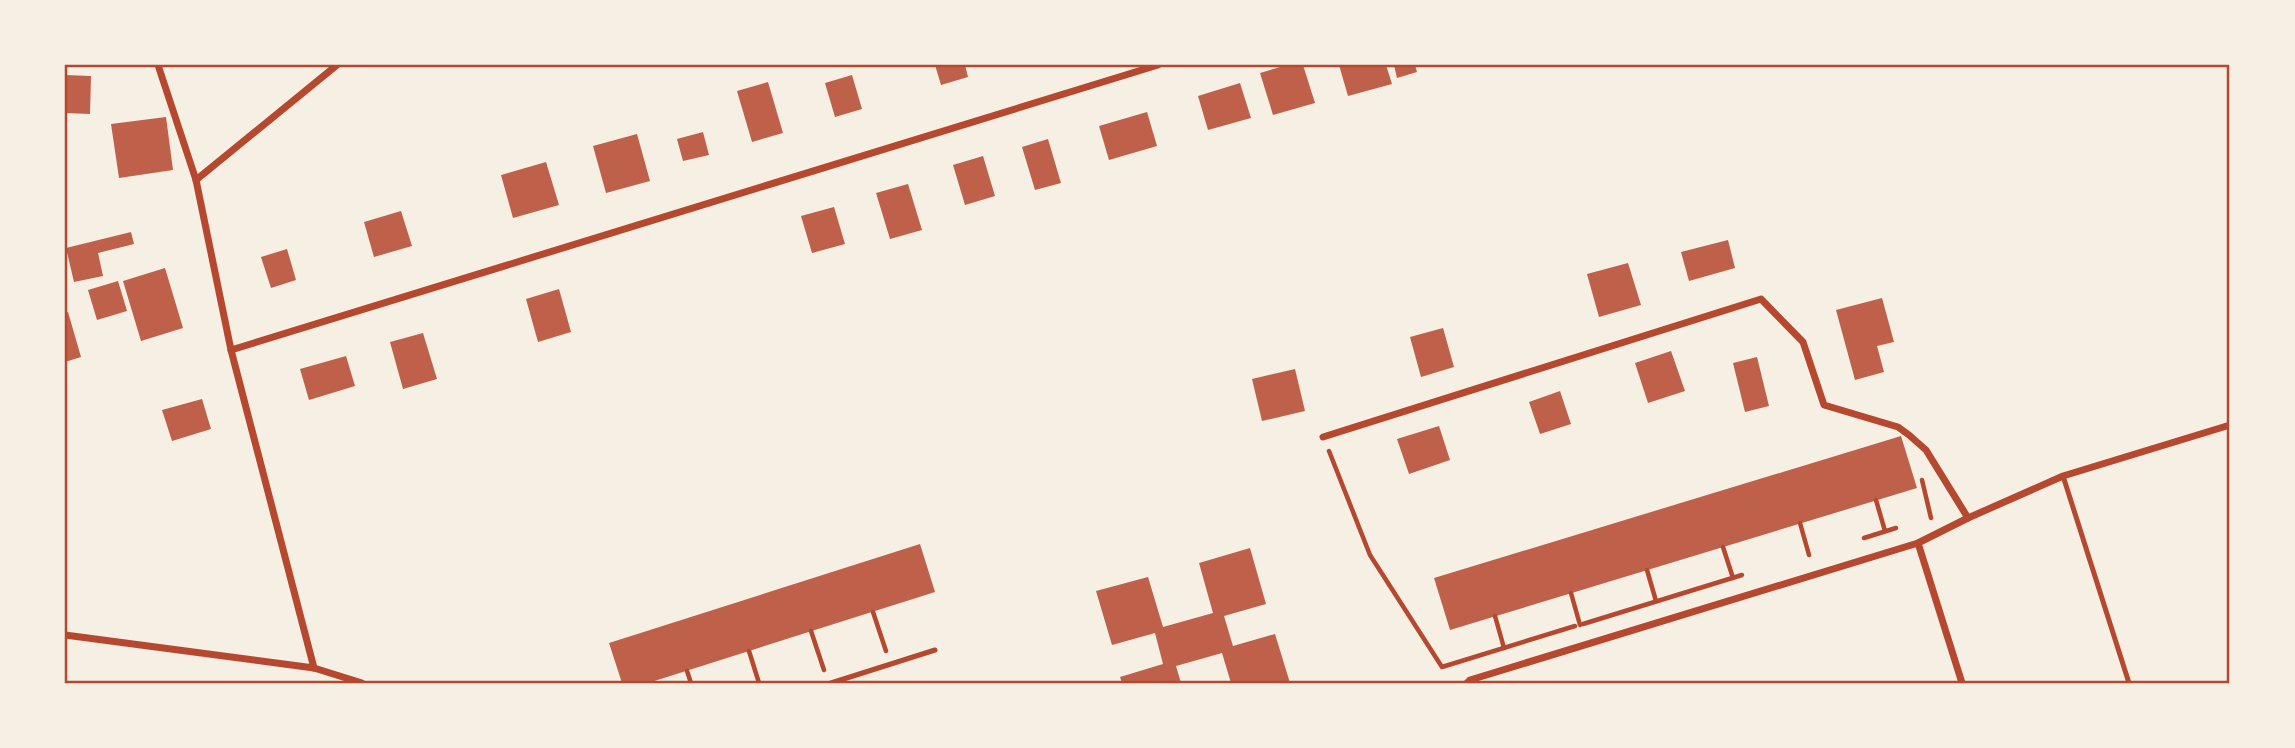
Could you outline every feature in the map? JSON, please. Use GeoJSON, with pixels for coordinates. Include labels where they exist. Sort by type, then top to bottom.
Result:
{"type":"FeatureCollection","features":[{"type":"Feature","properties":{"kind":"street"},"geometry":{"type":"LineString","coordinates":[[158,65],[196,180],[232,350],[314,668]]}},
{"type":"Feature","properties":{"kind":"street"},"geometry":{"type":"LineString","coordinates":[[196,180],[337,65]]}},
{"type":"Feature","properties":{"kind":"street"},"geometry":{"type":"LineString","coordinates":[[232,350],[1158,65]]}},
{"type":"Feature","properties":{"kind":"street"},"geometry":{"type":"LineString","coordinates":[[1323,437],[1761,299],[1803,342],[1824,405],[1898,427],[1909,435],[1926,450],[1968,517]]}},
{"type":"Feature","properties":{"kind":"street"},"geometry":{"type":"LineString","coordinates":[[1467,683],[1918,543],[1968,517],[2063,476],[2230,425]]}},
{"type":"Feature","properties":{"kind":"street"},"geometry":{"type":"LineString","coordinates":[[1918,543],[1962,683]]}},
{"type":"Feature","properties":{"kind":"street"},"geometry":{"type":"LineString","coordinates":[[65,635],[314,668],[362,683]]}},
{"type":"Feature","properties":{"kind":"lane"},"geometry":{"type":"LineString","coordinates":[[2063,476],[2129,683]]}},
{"type":"Feature","properties":{"kind":"lane"},"geometry":{"type":"LineString","coordinates":[[831,683],[935,650]]}},
{"type":"Feature","properties":{"kind":"path"},"geometry":{"type":"LineString","coordinates":[[1323,437],[1370,555],[1442,667],[1745,574]]}},
{"type":"Feature","properties":{"kind":"path"},"geometry":{"type":"LineString","coordinates":[[1919,471],[1932,517],[1921,521]]}},
{"type":"Feature","properties":{"kind":"path"},"geometry":{"type":"LineString","coordinates":[[1876,500],[1885,531]]}},
{"type":"Feature","properties":{"kind":"path"},"geometry":{"type":"LineString","coordinates":[[1800,523],[1809,555]]}},
{"type":"Feature","properties":{"kind":"path"},"geometry":{"type":"LineString","coordinates":[[1860,539],[1897,528]]}},
{"type":"Feature","properties":{"kind":"path"},"geometry":{"type":"LineString","coordinates":[[1723,547],[1733,578]]}},
{"type":"Feature","properties":{"kind":"path"},"geometry":{"type":"LineString","coordinates":[[1796,559],[1822,551]]}},
{"type":"Feature","properties":{"kind":"path"},"geometry":{"type":"LineString","coordinates":[[1647,570],[1656,601]]}},
{"type":"Feature","properties":{"kind":"path"},"geometry":{"type":"LineString","coordinates":[[1571,593],[1580,625]]}},
{"type":"Feature","properties":{"kind":"path"},"geometry":{"type":"LineString","coordinates":[[873,612],[890,664]]}},
{"type":"Feature","properties":{"kind":"path"},"geometry":{"type":"LineString","coordinates":[[1495,616],[1504,648]]}},
{"type":"Feature","properties":{"kind":"path"},"geometry":{"type":"LineString","coordinates":[[811,631],[824,670]]}},
{"type":"Feature","properties":{"kind":"path"},"geometry":{"type":"LineString","coordinates":[[749,652],[759,683]]}},
{"type":"Feature","properties":{"kind":"path"},"geometry":{"type":"LineString","coordinates":[[687,671],[691,683]]}},
{"type":"Feature","properties":{"kind":"building"},"geometry":{"type":"Polygon","coordinates":[[[935,65],[965,65],[968,77],[941,85],[935,65]]]}},
{"type":"Feature","properties":{"kind":"building"},"geometry":{"type":"Polygon","coordinates":[[[1287,65],[1303,65],[1315,103],[1273,115],[1260,73],[1287,65]]]}},
{"type":"Feature","properties":{"kind":"building"},"geometry":{"type":"Polygon","coordinates":[[[1339,65],[1386,65],[1392,84],[1348,96],[1339,65]]]}},
{"type":"Feature","properties":{"kind":"building"},"geometry":{"type":"Polygon","coordinates":[[[1394,65],[1415,65],[1417,72],[1397,78],[1394,65]]]}},
{"type":"Feature","properties":{"kind":"building"},"geometry":{"type":"Polygon","coordinates":[[[65,75],[91,76],[90,114],[65,113],[65,75]]]}},
{"type":"Feature","properties":{"kind":"building"},"geometry":{"type":"Polygon","coordinates":[[[852,75],[862,109],[835,117],[825,83],[852,75]]]}},
{"type":"Feature","properties":{"kind":"building"},"geometry":{"type":"Polygon","coordinates":[[[768,82],[783,133],[752,142],[737,91],[768,82]]]}},
{"type":"Feature","properties":{"kind":"building"},"geometry":{"type":"Polygon","coordinates":[[[1240,83],[1251,118],[1208,130],[1198,96],[1240,83]]]}},
{"type":"Feature","properties":{"kind":"building"},"geometry":{"type":"Polygon","coordinates":[[[1147,112],[1157,146],[1109,160],[1099,126],[1147,112]]]}},
{"type":"Feature","properties":{"kind":"building"},"geometry":{"type":"Polygon","coordinates":[[[166,117],[173,170],[119,178],[111,124],[166,117]]]}},
{"type":"Feature","properties":{"kind":"building"},"geometry":{"type":"Polygon","coordinates":[[[703,132],[709,155],[683,161],[677,139],[703,132]]]}},
{"type":"Feature","properties":{"kind":"building"},"geometry":{"type":"Polygon","coordinates":[[[637,134],[650,181],[606,193],[593,146],[637,134]]]}},
{"type":"Feature","properties":{"kind":"building"},"geometry":{"type":"Polygon","coordinates":[[[1048,139],[1061,183],[1035,190],[1022,147],[1048,139]]]}},
{"type":"Feature","properties":{"kind":"building"},"geometry":{"type":"Polygon","coordinates":[[[983,156],[995,196],[965,205],[953,165],[983,156]]]}},
{"type":"Feature","properties":{"kind":"building"},"geometry":{"type":"Polygon","coordinates":[[[546,162],[559,205],[513,218],[501,175],[546,162]]]}},
{"type":"Feature","properties":{"kind":"building"},"geometry":{"type":"Polygon","coordinates":[[[908,184],[922,230],[890,239],[876,193],[908,184]]]}},
{"type":"Feature","properties":{"kind":"building"},"geometry":{"type":"Polygon","coordinates":[[[834,207],[845,244],[812,253],[801,216],[834,207]]]}},
{"type":"Feature","properties":{"kind":"building"},"geometry":{"type":"Polygon","coordinates":[[[401,211],[412,246],[374,257],[364,222],[401,211]]]}},
{"type":"Feature","properties":{"kind":"building"},"geometry":{"type":"Polygon","coordinates":[[[131,232],[134,244],[98,253],[103,276],[74,282],[66,248],[131,232]]]}},
{"type":"Feature","properties":{"kind":"building"},"geometry":{"type":"Polygon","coordinates":[[[1728,240],[1735,268],[1689,281],[1681,252],[1728,240]]]}},
{"type":"Feature","properties":{"kind":"building"},"geometry":{"type":"Polygon","coordinates":[[[287,249],[296,280],[271,288],[261,257],[287,249]]]}},
{"type":"Feature","properties":{"kind":"building"},"geometry":{"type":"Polygon","coordinates":[[[1628,263],[1641,305],[1599,317],[1587,274],[1628,263]]]}},
{"type":"Feature","properties":{"kind":"building"},"geometry":{"type":"Polygon","coordinates":[[[165,268],[183,328],[141,341],[123,281],[165,268]]]}},
{"type":"Feature","properties":{"kind":"building"},"geometry":{"type":"Polygon","coordinates":[[[118,281],[127,311],[97,320],[88,290],[118,281]]]}},
{"type":"Feature","properties":{"kind":"building"},"geometry":{"type":"Polygon","coordinates":[[[559,289],[571,332],[538,342],[526,299],[559,289]]]}},
{"type":"Feature","properties":{"kind":"building"},"geometry":{"type":"Polygon","coordinates":[[[1882,298],[1894,342],[1877,346],[1884,372],[1855,380],[1836,310],[1882,298]]]}},
{"type":"Feature","properties":{"kind":"building"},"geometry":{"type":"Polygon","coordinates":[[[68,312],[81,357],[65,362],[65,313],[68,312]]]}},
{"type":"Feature","properties":{"kind":"building"},"geometry":{"type":"Polygon","coordinates":[[[1443,328],[1454,367],[1421,377],[1410,337],[1443,328]]]}},
{"type":"Feature","properties":{"kind":"building"},"geometry":{"type":"Polygon","coordinates":[[[423,333],[437,379],[403,389],[390,342],[423,333]]]}},
{"type":"Feature","properties":{"kind":"building"},"geometry":{"type":"Polygon","coordinates":[[[1671,351],[1685,391],[1648,403],[1635,363],[1671,351]]]}},
{"type":"Feature","properties":{"kind":"building"},"geometry":{"type":"Polygon","coordinates":[[[346,356],[355,386],[309,400],[300,369],[346,356]]]}},
{"type":"Feature","properties":{"kind":"building"},"geometry":{"type":"Polygon","coordinates":[[[1757,357],[1769,406],[1745,412],[1733,363],[1757,357]]]}},
{"type":"Feature","properties":{"kind":"building"},"geometry":{"type":"Polygon","coordinates":[[[1295,369],[1305,411],[1262,421],[1252,379],[1295,369]]]}},
{"type":"Feature","properties":{"kind":"building"},"geometry":{"type":"Polygon","coordinates":[[[1560,391],[1571,424],[1540,434],[1529,402],[1560,391]]]}},
{"type":"Feature","properties":{"kind":"building"},"geometry":{"type":"Polygon","coordinates":[[[202,399],[211,429],[172,441],[162,410],[202,399]]]}},
{"type":"Feature","properties":{"kind":"building"},"geometry":{"type":"Polygon","coordinates":[[[1439,426],[1450,460],[1409,474],[1397,439],[1439,426]]]}},
{"type":"Feature","properties":{"kind":"building"},"geometry":{"type":"Polygon","coordinates":[[[1901,436],[1917,488],[1450,630],[1434,578],[1901,436]]]}},
{"type":"Feature","properties":{"kind":"building"},"geometry":{"type":"Polygon","coordinates":[[[920,544],[935,592],[648,683],[622,683],[609,643],[920,544]]]}},
{"type":"Feature","properties":{"kind":"building"},"geometry":{"type":"Polygon","coordinates":[[[1250,548],[1266,604],[1224,616],[1233,646],[1275,634],[1290,683],[1231,683],[1222,653],[1176,666],[1181,683],[1122,683],[1120,677],[1163,664],[1155,633],[1112,645],[1096,591],[1148,577],[1163,627],[1213,613],[1199,563],[1250,548]]]}}]}
